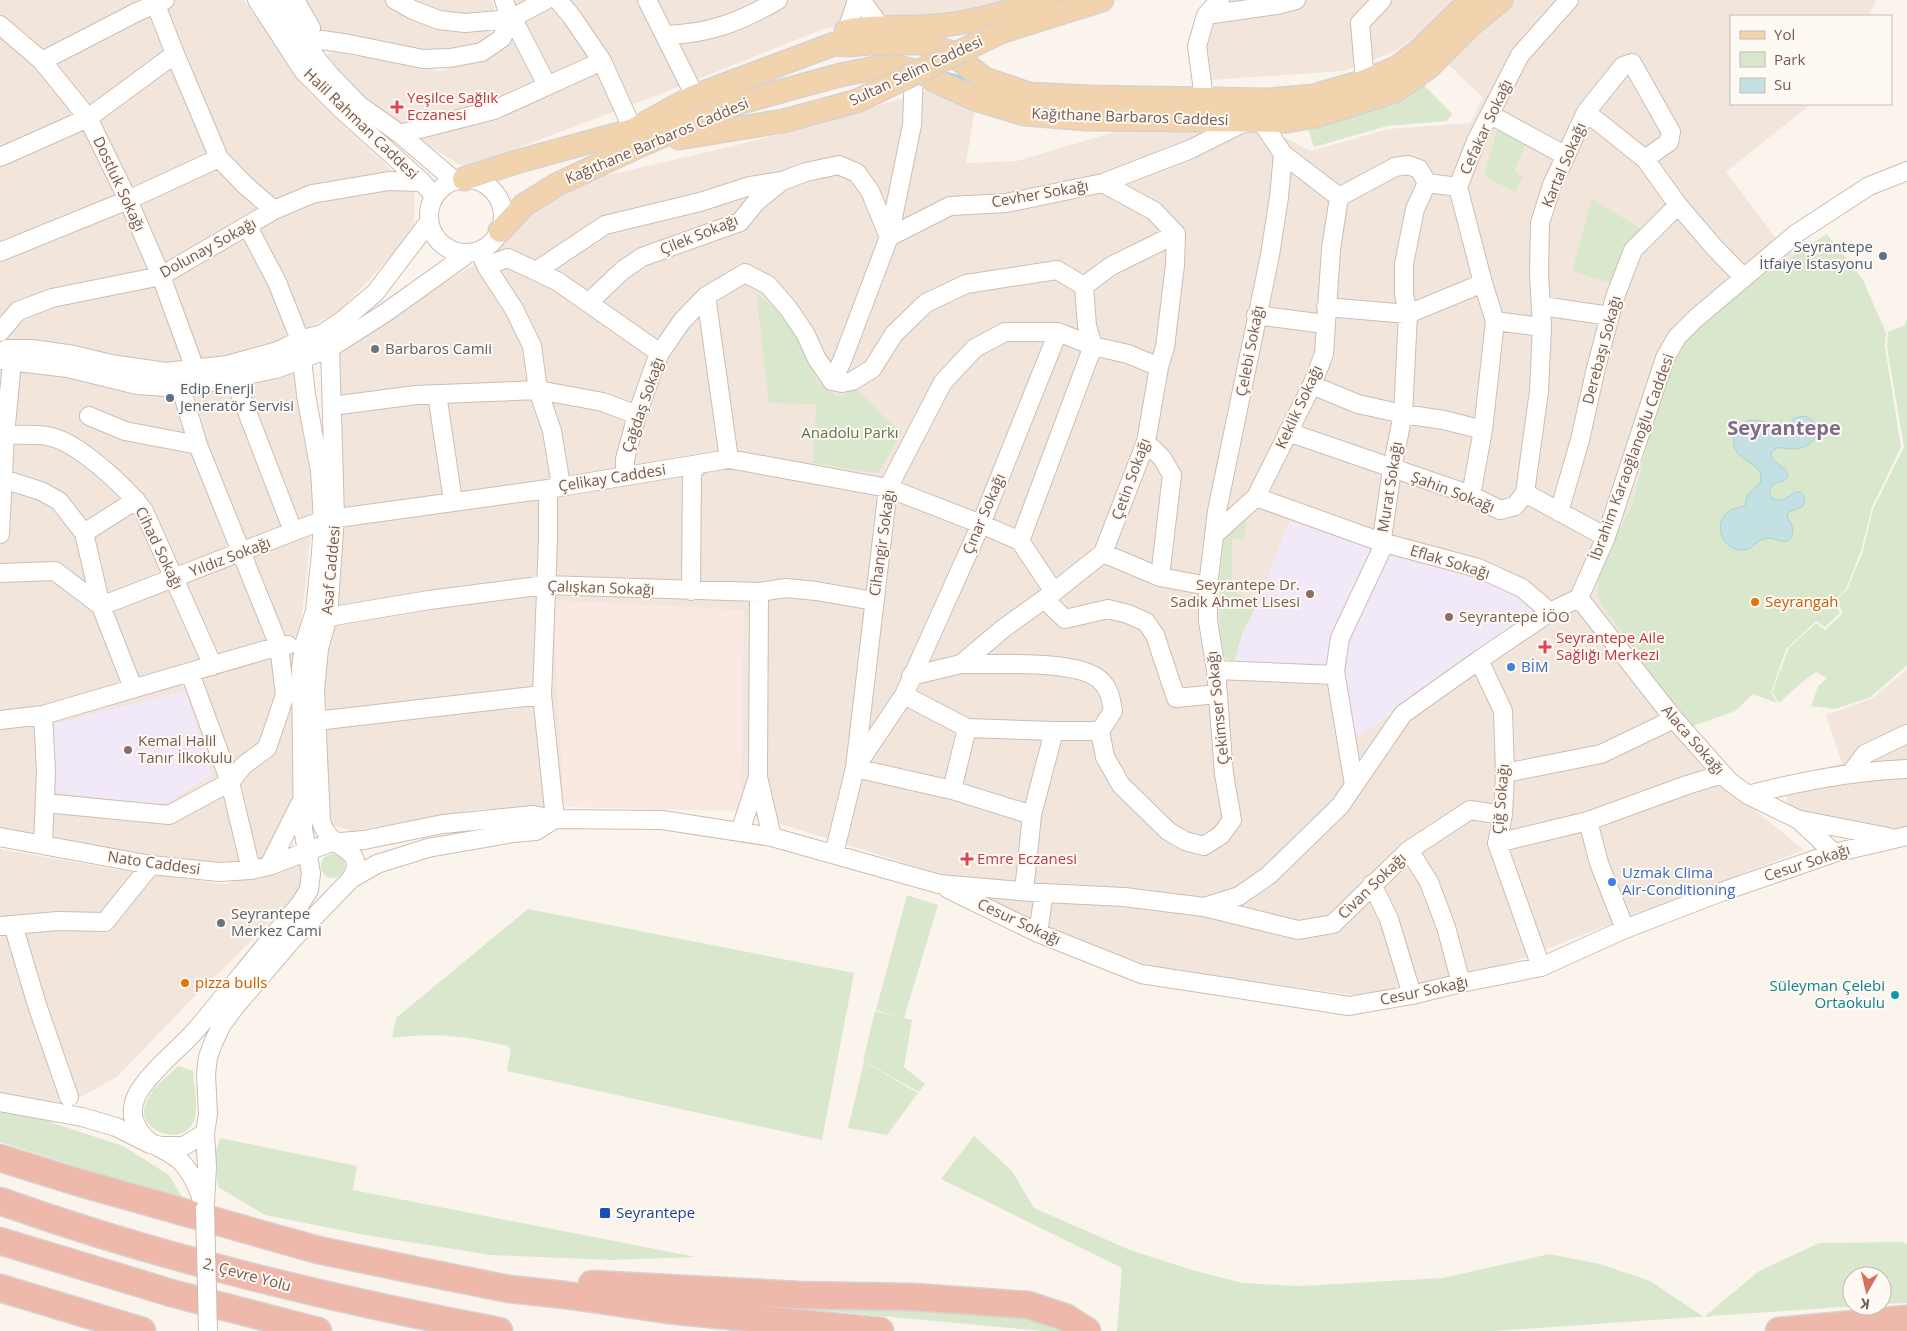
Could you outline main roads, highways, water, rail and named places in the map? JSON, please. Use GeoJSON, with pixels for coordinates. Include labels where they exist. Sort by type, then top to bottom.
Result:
{"type":"FeatureCollection","features":[{"type":"Feature","properties":{"kind":"highway"},"geometry":{"type":"LineString","coordinates":[[0,1158],[76,1182],[318,1250],[509,1289],[546,1300],[690,1331]]}},
{"type":"Feature","properties":{"kind":"highway","name":"2. Çevre Yolu"},"geometry":{"type":"LineString","coordinates":[[0,1201],[41,1216],[158,1252],[288,1287],[498,1331]]}},
{"type":"Feature","properties":{"kind":"highway"},"geometry":{"type":"LineString","coordinates":[[0,1241],[171,1293],[318,1331]]}},
{"type":"Feature","properties":{"kind":"highway"},"geometry":{"type":"LineString","coordinates":[[318,1250],[396,1252],[599,1284],[808,1295],[913,1297],[1028,1305],[1065,1317],[1087,1331]]}},
{"type":"Feature","properties":{"kind":"highway"},"geometry":{"type":"LineString","coordinates":[[0,1288],[142,1331]]}},
{"type":"Feature","properties":{"kind":"highway"},"geometry":{"type":"LineString","coordinates":[[509,1289],[566,1295],[668,1310],[880,1331]]}},
{"type":"Feature","properties":{"kind":"highway"},"geometry":{"type":"LineString","coordinates":[[1779,1331],[1907,1319]]}},
{"type":"Feature","properties":{"kind":"main road","name":"Sultan Selim Caddesi"},"geometry":{"type":"LineString","coordinates":[[636,138],[783,120],[857,101],[1007,14],[1046,0]]}},
{"type":"Feature","properties":{"kind":"main road","name":"Sultan Selim Caddesi"},"geometry":{"type":"LineString","coordinates":[[840,37],[881,27],[934,26],[1102,0]]}},
{"type":"Feature","properties":{"kind":"main road","name":"Kağıthane Barbaros Caddesi"},"geometry":{"type":"LineString","coordinates":[[459,180],[516,162],[636,138],[738,102],[840,75],[880,67],[895,66],[914,71],[975,99],[1024,114],[1204,98],[1268,100],[1313,96],[1365,82],[1398,67],[1422,48],[1471,0]]}},
{"type":"Feature","properties":{"kind":"main road","name":"Kağıthane Barbaros Caddesi"},"geometry":{"type":"LineString","coordinates":[[500,231],[524,205],[636,138],[695,96],[840,37],[850,46],[870,43],[921,43],[949,52],[985,79],[1030,94],[1088,108],[1217,120],[1288,121],[1316,116],[1395,91],[1429,67],[1471,25],[1501,0]]}},
{"type":"Feature","properties":{"kind":"main road"},"geometry":{"type":"LineString","coordinates":[[1204,98],[1217,120]]}},
{"type":"Feature","properties":{"kind":"water"},"geometry":{"type":"Polygon","coordinates":[[[1805,416],[1812,420],[1815,425],[1817,432],[1813,440],[1802,448],[1776,448],[1771,453],[1772,459],[1786,470],[1788,475],[1784,481],[1772,486],[1770,494],[1772,498],[1782,500],[1798,492],[1805,498],[1803,506],[1787,513],[1793,529],[1790,539],[1781,541],[1768,538],[1761,540],[1749,549],[1734,549],[1722,536],[1720,530],[1723,518],[1729,511],[1745,506],[1747,496],[1761,480],[1756,467],[1736,451],[1734,437],[1736,432],[1742,424],[1748,421],[1761,421],[1778,428],[1783,428],[1787,427],[1794,418],[1805,416]]]}},
{"type":"Feature","properties":{"kind":"waterway"},"geometry":{"type":"LineString","coordinates":[[943,73],[970,80]]}},
{"type":"Feature","properties":{"kind":"place","name":"Yeşilce Sağlık Eczanesi"},"geometry":{"type":"Point","coordinates":[397,107]}},
{"type":"Feature","properties":{"kind":"place","name":"Seyrantepe İtfaiye İstasyonu"},"geometry":{"type":"Point","coordinates":[1883,256]}},
{"type":"Feature","properties":{"kind":"place","name":"Barbaros Camii"},"geometry":{"type":"Point","coordinates":[375,349]}},
{"type":"Feature","properties":{"kind":"place","name":"Edip Enerji Jeneratör Servisi"},"geometry":{"type":"Point","coordinates":[170,398]}},
{"type":"Feature","properties":{"kind":"place","name":"Seyrantepe Dr. Sadık Ahmet Lisesi"},"geometry":{"type":"Point","coordinates":[1310,594]}},
{"type":"Feature","properties":{"kind":"place","name":"Seyrangah"},"geometry":{"type":"Point","coordinates":[1755,602]}},
{"type":"Feature","properties":{"kind":"place","name":"Seyrantepe İÖO"},"geometry":{"type":"Point","coordinates":[1449,617]}},
{"type":"Feature","properties":{"kind":"place","name":"Seyrantepe Aile Sağlığı Merkezi"},"geometry":{"type":"Point","coordinates":[1545,647]}},
{"type":"Feature","properties":{"kind":"place","name":"BİM"},"geometry":{"type":"Point","coordinates":[1511,667]}},
{"type":"Feature","properties":{"kind":"place","name":"Kemal Halil Tanır İlkokulu"},"geometry":{"type":"Point","coordinates":[128,750]}},
{"type":"Feature","properties":{"kind":"place","name":"Emre Eczanesi"},"geometry":{"type":"Point","coordinates":[967,859]}},
{"type":"Feature","properties":{"kind":"place","name":"Uzmak Clima Air-Conditioning"},"geometry":{"type":"Point","coordinates":[1612,882]}},
{"type":"Feature","properties":{"kind":"place","name":"Seyrantepe Merkez Cami"},"geometry":{"type":"Point","coordinates":[221,923]}},
{"type":"Feature","properties":{"kind":"place","name":"pizza bulls"},"geometry":{"type":"Point","coordinates":[185,983]}},
{"type":"Feature","properties":{"kind":"place","name":"Süleyman Çelebi Ortaokulu"},"geometry":{"type":"Point","coordinates":[1895,995]}},
{"type":"Feature","properties":{"kind":"place","name":"Seyrantepe"},"geometry":{"type":"Point","coordinates":[605,1213]}},
{"type":"Feature","properties":{"kind":"district","name":"Seyrantepe"},"geometry":{"type":"Point","coordinates":[1784,428]}},
{"type":"Feature","properties":{"kind":"park label","name":"Anadolu Parkı"},"geometry":{"type":"Point","coordinates":[850,433]}}]}
